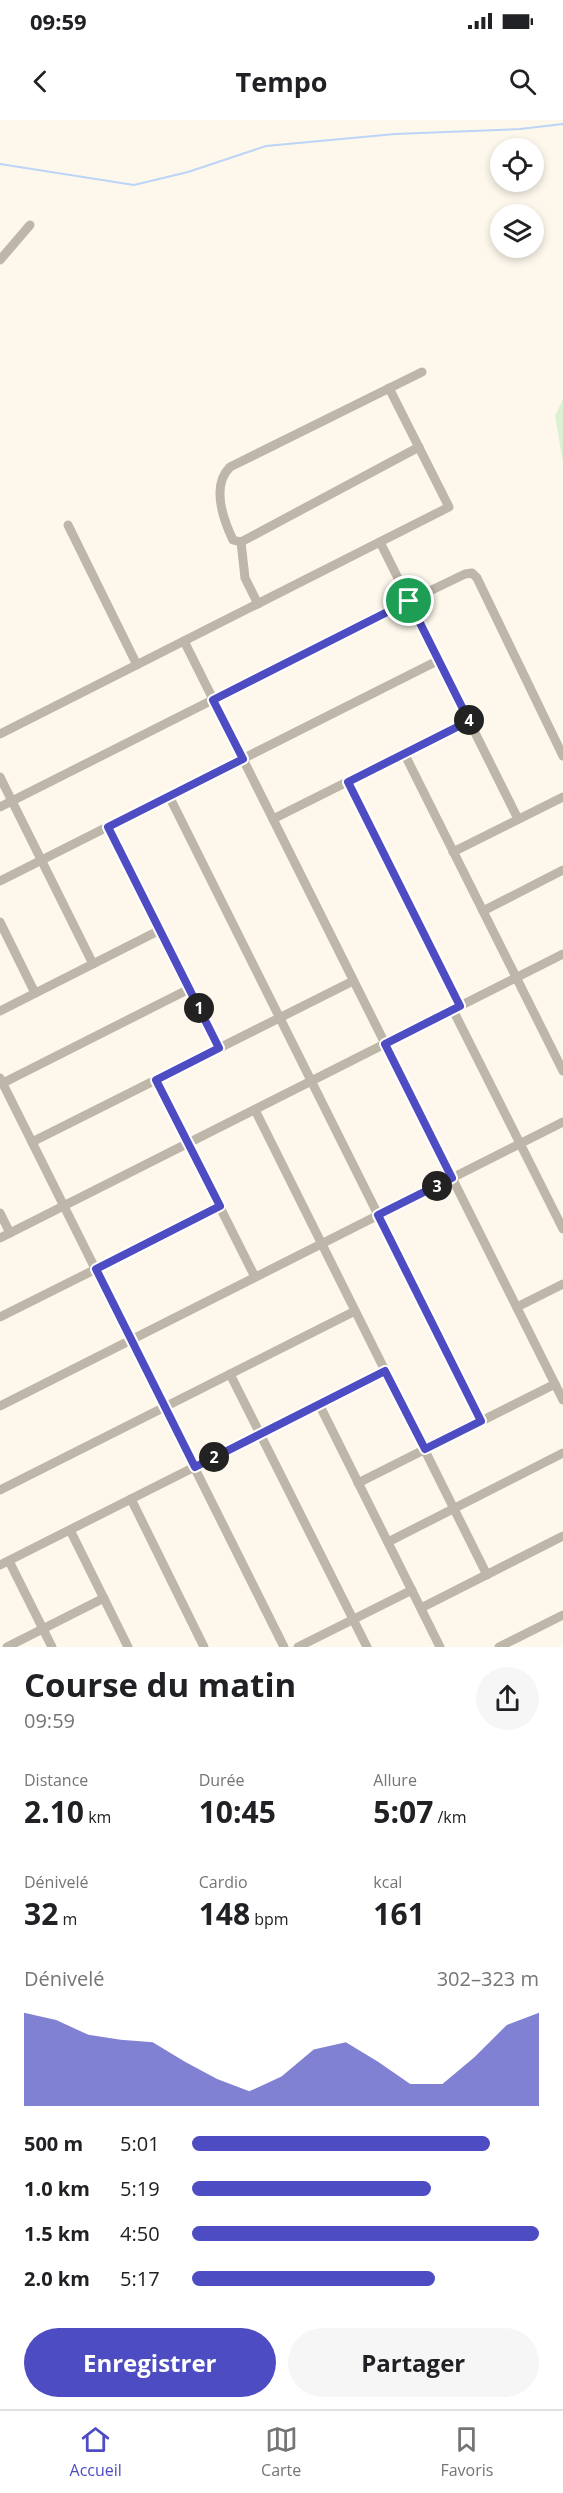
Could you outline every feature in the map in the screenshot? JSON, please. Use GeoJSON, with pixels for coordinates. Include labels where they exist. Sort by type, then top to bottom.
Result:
{"type":"FeatureCollection","features":[{"type":"Feature","properties":{"kind":"street"},"geometry":{"type":"LineString","coordinates":[[0,260],[30,225]]}},
{"type":"Feature","properties":{"kind":"street"},"geometry":{"type":"LineString","coordinates":[[419,447],[241,542],[233,540],[226,526],[219,491],[223,473],[230,467],[422,372]]}},
{"type":"Feature","properties":{"kind":"street"},"geometry":{"type":"LineString","coordinates":[[0,734],[449,507],[389,388]]}},
{"type":"Feature","properties":{"kind":"street"},"geometry":{"type":"LineString","coordinates":[[68,525],[137,665]]}},
{"type":"Feature","properties":{"kind":"street"},"geometry":{"type":"LineString","coordinates":[[241,542],[245,578],[258,604]]}},
{"type":"Feature","properties":{"kind":"street"},"geometry":{"type":"LineString","coordinates":[[380,542],[518,819]]}},
{"type":"Feature","properties":{"kind":"street"},"geometry":{"type":"LineString","coordinates":[[0,807],[409,601],[465,574],[472,573],[477,578],[563,756]]}},
{"type":"Feature","properties":{"kind":"street"},"geometry":{"type":"LineString","coordinates":[[184,641],[560,1391],[481,1421],[358,1483]]}},
{"type":"Feature","properties":{"kind":"street"},"geometry":{"type":"LineString","coordinates":[[0,881],[439,660]]}},
{"type":"Feature","properties":{"kind":"street"},"geometry":{"type":"LineString","coordinates":[[273,819],[469,721]]}},
{"type":"Feature","properties":{"kind":"street"},"geometry":{"type":"LineString","coordinates":[[404,753],[563,1071]]}},
{"type":"Feature","properties":{"kind":"street"},"geometry":{"type":"LineString","coordinates":[[0,777],[93,964]]}},
{"type":"Feature","properties":{"kind":"street"},"geometry":{"type":"LineString","coordinates":[[348,782],[520,1144],[563,1229]]}},
{"type":"Feature","properties":{"kind":"street"},"geometry":{"type":"LineString","coordinates":[[169,796],[481,1421]]}},
{"type":"Feature","properties":{"kind":"street"},"geometry":{"type":"LineString","coordinates":[[453,852],[563,797]]}},
{"type":"Feature","properties":{"kind":"street"},"geometry":{"type":"LineString","coordinates":[[108,827],[219,1048]]}},
{"type":"Feature","properties":{"kind":"street"},"geometry":{"type":"LineString","coordinates":[[483,911],[563,870]]}},
{"type":"Feature","properties":{"kind":"street"},"geometry":{"type":"LineString","coordinates":[[0,922],[35,993]]}},
{"type":"Feature","properties":{"kind":"street"},"geometry":{"type":"LineString","coordinates":[[0,1011],[160,930]]}},
{"type":"Feature","properties":{"kind":"street"},"geometry":{"type":"LineString","coordinates":[[0,1238],[516,978],[562,958]]}},
{"type":"Feature","properties":{"kind":"street"},"geometry":{"type":"LineString","coordinates":[[32,1143],[353,981]]}},
{"type":"Feature","properties":{"kind":"street"},"geometry":{"type":"LineString","coordinates":[[189,989],[1,1080],[285,1647]]}},
{"type":"Feature","properties":{"kind":"street"},"geometry":{"type":"LineString","coordinates":[[156,1080],[255,1277]]}},
{"type":"Feature","properties":{"kind":"street"},"geometry":{"type":"LineString","coordinates":[[255,1110],[487,1575]]}},
{"type":"Feature","properties":{"kind":"street"},"geometry":{"type":"LineString","coordinates":[[0,1406],[563,1122]]}},
{"type":"Feature","properties":{"kind":"street"},"geometry":{"type":"LineString","coordinates":[[0,1317],[220,1206]]}},
{"type":"Feature","properties":{"kind":"street"},"geometry":{"type":"LineString","coordinates":[[0,1213],[10,1233]]}},
{"type":"Feature","properties":{"kind":"street"},"geometry":{"type":"LineString","coordinates":[[517,1307],[563,1284]]}},
{"type":"Feature","properties":{"kind":"street"},"geometry":{"type":"LineString","coordinates":[[0,1490],[355,1311]]}},
{"type":"Feature","properties":{"kind":"street"},"geometry":{"type":"LineString","coordinates":[[52,1647],[4,1563],[385,1371]]}},
{"type":"Feature","properties":{"kind":"street"},"geometry":{"type":"LineString","coordinates":[[230,1374],[367,1647]]}},
{"type":"Feature","properties":{"kind":"street"},"geometry":{"type":"LineString","coordinates":[[319,1404],[440,1647]]}},
{"type":"Feature","properties":{"kind":"street"},"geometry":{"type":"LineString","coordinates":[[388,1542],[563,1453]]}},
{"type":"Feature","properties":{"kind":"street"},"geometry":{"type":"LineString","coordinates":[[131,1499],[204,1647]]}},
{"type":"Feature","properties":{"kind":"street"},"geometry":{"type":"LineString","coordinates":[[70,1530],[128,1647]]}},
{"type":"Feature","properties":{"kind":"street"},"geometry":{"type":"LineString","coordinates":[[421,1608],[563,1536]]}},
{"type":"Feature","properties":{"kind":"street"},"geometry":{"type":"LineString","coordinates":[[298,1647],[412,1590]]}},
{"type":"Feature","properties":{"kind":"street"},"geometry":{"type":"LineString","coordinates":[[7,1647],[104,1598]]}},
{"type":"Feature","properties":{"kind":"street"},"geometry":{"type":"LineString","coordinates":[[499,1647],[563,1615]]}},
{"type":"Feature","properties":{"kind":"green space"},"geometry":{"type":"Polygon","coordinates":[[[563,399],[563,462],[555,416],[563,399]]]}},
{"type":"Feature","properties":{"kind":"waterway"},"geometry":{"type":"LineString","coordinates":[[0,164],[134,185],[188,172],[266,146],[395,134],[520,129],[563,124]]}},
{"type":"Feature","properties":{"kind":"route"},"geometry":{"type":"LineString","coordinates":[[409,601],[469,721],[348,782],[460,1006],[385,1044],[452,1178],[378,1215],[481,1421],[425,1449],[385,1371],[195,1467],[96,1269],[220,1206],[156,1080],[219,1048],[108,827],[243,759],[213,700],[409,601]]}}]}
